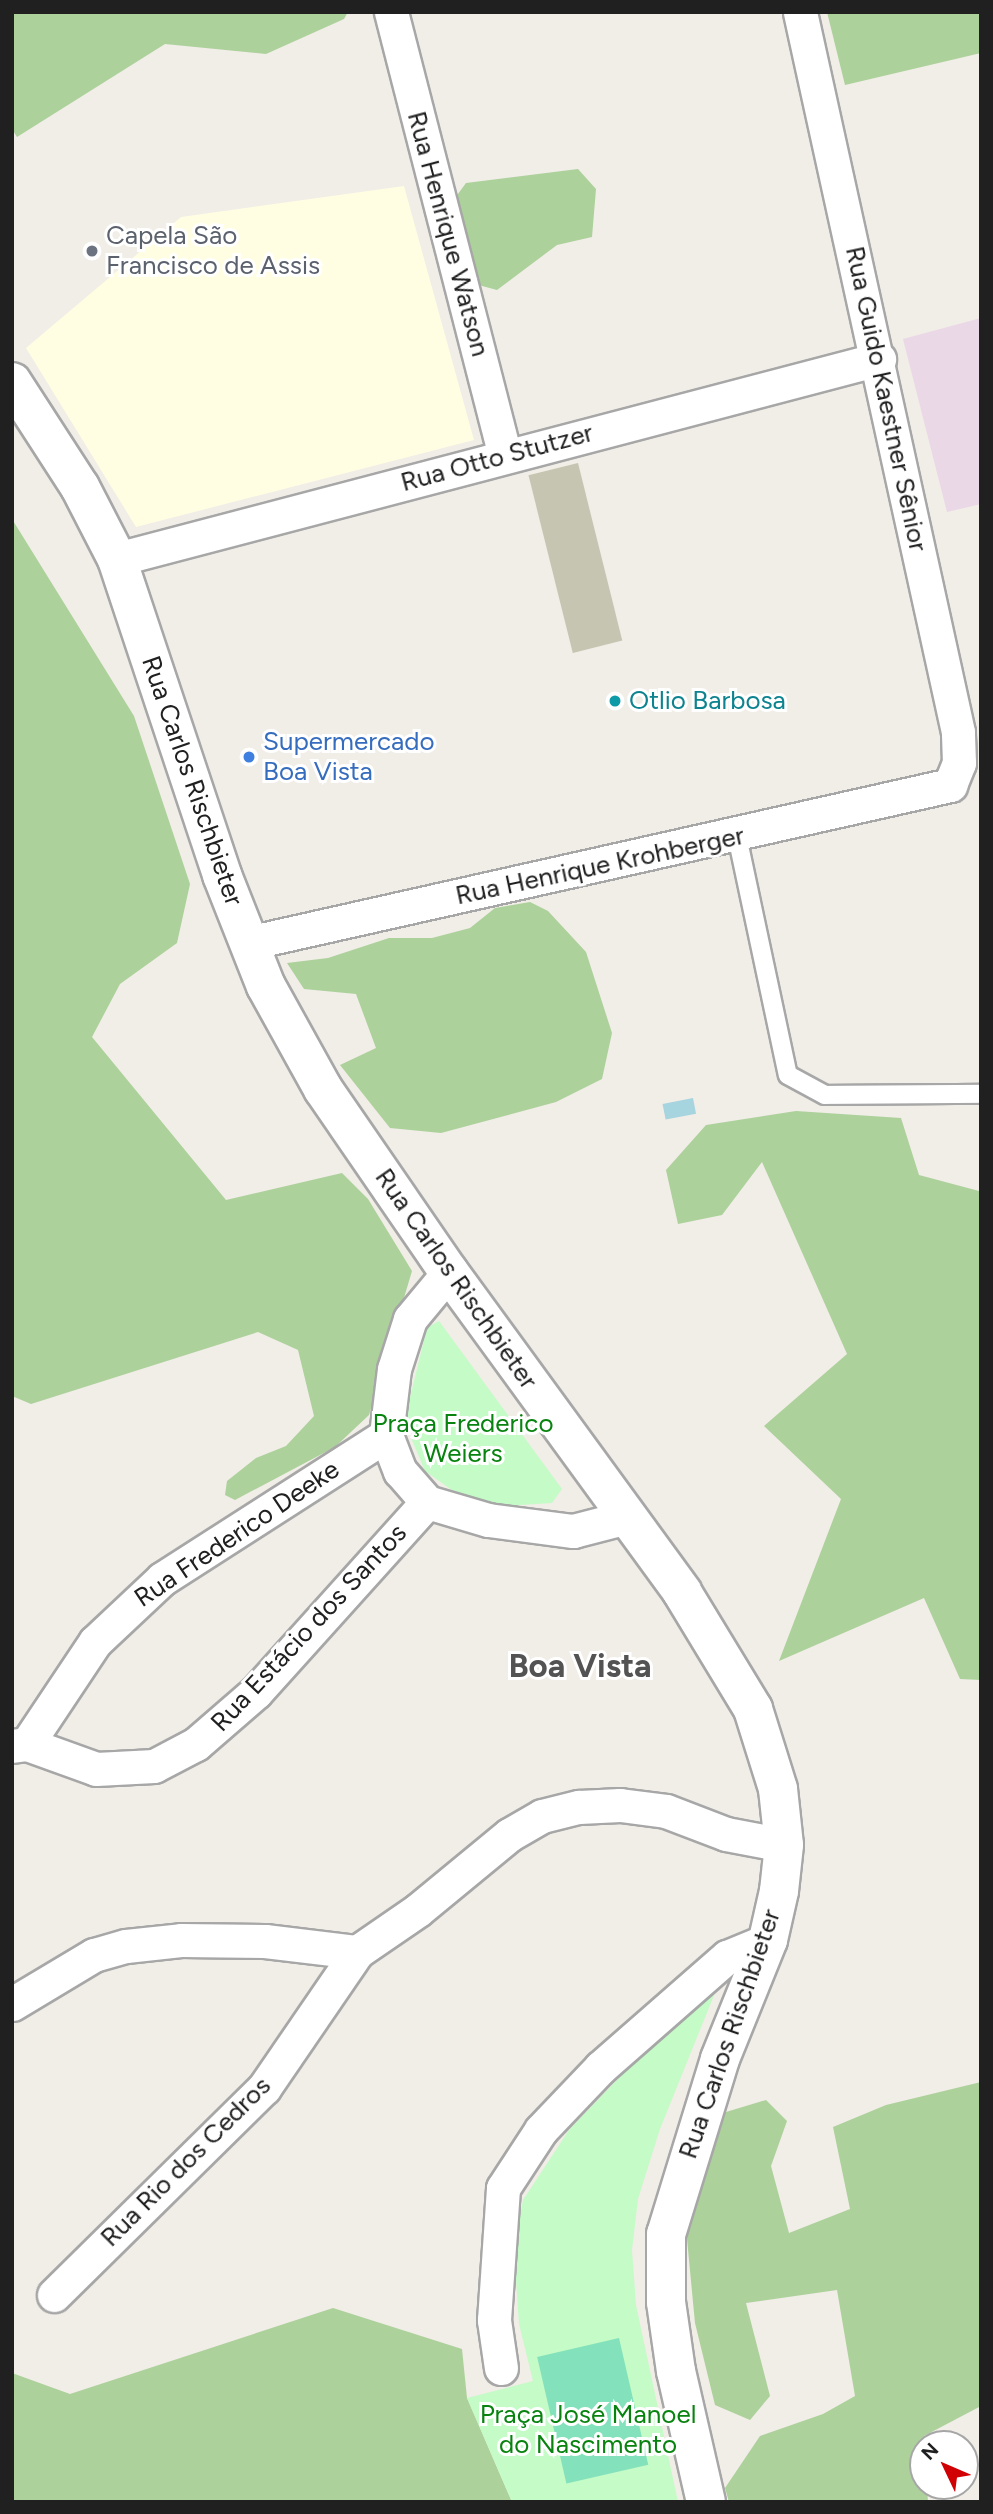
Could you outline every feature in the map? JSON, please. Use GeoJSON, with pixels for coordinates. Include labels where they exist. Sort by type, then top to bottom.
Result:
{"type":"FeatureCollection","features":[{"type":"Feature","properties":{"kind":"street","name":"Rua Henrique Watson"},"geometry":{"type":"LineString","coordinates":[[391,12],[505,456]]}},
{"type":"Feature","properties":{"kind":"street","name":"Rua Guido Kaestner Sênior"},"geometry":{"type":"LineString","coordinates":[[800,12],[879,359],[958,732],[959,763],[950,785]]}},
{"type":"Feature","properties":{"kind":"street","name":"Rua Otto Stutzer"},"geometry":{"type":"LineString","coordinates":[[117,559],[879,359]]}},
{"type":"Feature","properties":{"kind":"street","name":"Rua Carlos Rischbieter"},"geometry":{"type":"LineString","coordinates":[[12,382],[80,486],[117,559],[248,943],[266,986],[323,1089],[449,1272],[718,1644],[753,1709],[778,1789],[784,1845],[768,1940],[720,2059],[666,2234],[666,2302],[676,2371],[706,2502]]}},
{"type":"Feature","properties":{"kind":"street","name":"Rua Henrique Krohberger"},"geometry":{"type":"LineString","coordinates":[[248,943],[737,836],[950,785]]}},
{"type":"Feature","properties":{"kind":"street"},"geometry":{"type":"LineString","coordinates":[[449,1272],[410,1319],[394,1369],[386,1435],[400,1471],[427,1503],[488,1520],[573,1531],[627,1517]]}},
{"type":"Feature","properties":{"kind":"street","name":"Rua Frederico Deeke"},"geometry":{"type":"LineString","coordinates":[[20,1745],[95,1642],[152,1587],[386,1435]]}},
{"type":"Feature","properties":{"kind":"street","name":"Rua Estácio dos Santos"},"geometry":{"type":"LineString","coordinates":[[20,1745],[96,1769],[154,1766],[196,1744],[256,1692],[427,1503]]}},
{"type":"Feature","properties":{"kind":"street"},"geometry":{"type":"LineString","coordinates":[[12,2004],[94,1955],[126,1946],[181,1940],[253,1941],[357,1952],[418,1910],[509,1835],[542,1815],[620,1805],[666,1811],[726,1834],[784,1845]]}},
{"type":"Feature","properties":{"kind":"street"},"geometry":{"type":"LineString","coordinates":[[501,2368],[494,2320],[503,2189],[541,2130],[600,2067],[727,1957],[768,1940]]}},
{"type":"Feature","properties":{"kind":"street","name":"Rua Rio dos Cedros"},"geometry":{"type":"LineString","coordinates":[[54,2295],[264,2088],[357,1952]]}},
{"type":"Feature","properties":{"kind":"lane"},"geometry":{"type":"LineString","coordinates":[[737,836],[788,1075],[825,1095],[981,1094]]}},
{"type":"Feature","properties":{"kind":"shaded area"},"geometry":{"type":"Polygon","coordinates":[[[404,186],[474,440],[136,527],[26,348],[181,217],[404,186]]]}},
{"type":"Feature","properties":{"kind":"shaded area"},"geometry":{"type":"Polygon","coordinates":[[[981,318],[981,504],[947,512],[903,339],[981,318]]]}},
{"type":"Feature","properties":{"kind":"shaded area"},"geometry":{"type":"Polygon","coordinates":[[[578,463],[622,641],[573,653],[529,475],[578,463]]]}},
{"type":"Feature","properties":{"kind":"green space"},"geometry":{"type":"Polygon","coordinates":[[[12,12],[348,12],[344,19],[266,54],[165,44],[17,137],[12,129],[12,12]]]}},
{"type":"Feature","properties":{"kind":"green space"},"geometry":{"type":"Polygon","coordinates":[[[827,12],[981,12],[981,53],[845,85],[827,12]]]}},
{"type":"Feature","properties":{"kind":"green space"},"geometry":{"type":"Polygon","coordinates":[[[578,169],[596,189],[592,237],[557,245],[497,290],[471,283],[455,198],[466,183],[578,169]]]}},
{"type":"Feature","properties":{"kind":"green space"},"geometry":{"type":"Polygon","coordinates":[[[12,519],[134,716],[190,884],[177,943],[120,984],[92,1037],[226,1200],[342,1173],[368,1199],[412,1271],[369,1415],[335,1447],[235,1500],[225,1495],[227,1481],[256,1458],[286,1446],[314,1416],[298,1350],[258,1332],[31,1404],[12,1396],[12,519]]]}},
{"type":"Feature","properties":{"kind":"green space"},"geometry":{"type":"Polygon","coordinates":[[[530,902],[548,911],[586,952],[612,1033],[602,1079],[556,1102],[441,1133],[390,1128],[340,1065],[376,1048],[356,994],[304,989],[287,963],[328,958],[389,938],[432,938],[470,928],[495,908],[530,902]]]}},
{"type":"Feature","properties":{"kind":"green space"},"geometry":{"type":"Polygon","coordinates":[[[796,1111],[901,1118],[919,1175],[979,1191],[981,1680],[960,1679],[924,1598],[779,1661],[841,1499],[764,1426],[847,1354],[762,1162],[722,1215],[678,1224],[666,1170],[706,1125],[796,1111]]]}},
{"type":"Feature","properties":{"kind":"green space","name":"Praça Frederico Weiers"},"geometry":{"type":"Polygon","coordinates":[[[439,1321],[562,1489],[552,1503],[503,1506],[456,1493],[425,1471],[412,1440],[407,1410],[427,1328],[439,1321]]]}},
{"type":"Feature","properties":{"kind":"green space","name":"Praça José Manoel do Nascimento"},"geometry":{"type":"Polygon","coordinates":[[[719,1983],[660,2129],[638,2199],[632,2250],[636,2305],[678,2502],[512,2502],[467,2398],[533,2381],[519,2324],[514,2249],[523,2200],[569,2130],[666,2029],[719,1983]]]}},
{"type":"Feature","properties":{"kind":"green space"},"geometry":{"type":"Polygon","coordinates":[[[981,2082],[981,2406],[935,2430],[909,2430],[909,2500],[928,2502],[729,2502],[725,2488],[760,2436],[823,2414],[855,2396],[837,2290],[746,2303],[770,2396],[750,2420],[715,2405],[695,2323],[687,2239],[700,2155],[726,2112],[766,2100],[787,2121],[771,2166],[789,2233],[850,2209],[833,2127],[886,2105],[981,2082]]]}},
{"type":"Feature","properties":{"kind":"green space"},"geometry":{"type":"Polygon","coordinates":[[[333,2308],[462,2349],[467,2398],[512,2502],[12,2502],[12,2373],[70,2394],[333,2308]]]}},
{"type":"Feature","properties":{"kind":"green space"},"geometry":{"type":"Polygon","coordinates":[[[619,2338],[648,2465],[566,2484],[537,2357],[619,2338]]]}},
{"type":"Feature","properties":{"kind":"water"},"geometry":{"type":"Polygon","coordinates":[[[693,1098],[696,1114],[666,1120],[663,1104],[693,1098]]]}},
{"type":"Feature","properties":{"kind":"place","name":"Capela São Francisco de Assis"},"geometry":{"type":"Point","coordinates":[92,251]}},
{"type":"Feature","properties":{"kind":"place","name":"Otlio Barbosa"},"geometry":{"type":"Point","coordinates":[615,701]}},
{"type":"Feature","properties":{"kind":"place","name":"Supermercado Boa Vista"},"geometry":{"type":"Point","coordinates":[249,757]}},
{"type":"Feature","properties":{"kind":"district","name":"Boa Vista"},"geometry":{"type":"Point","coordinates":[580,1666]}}]}
